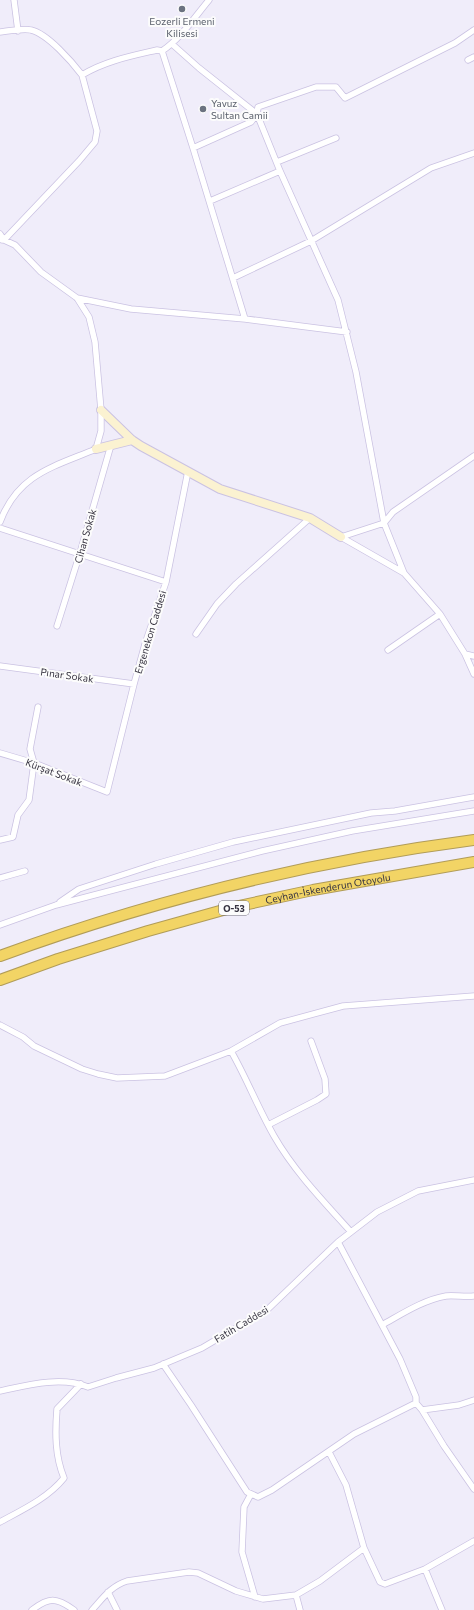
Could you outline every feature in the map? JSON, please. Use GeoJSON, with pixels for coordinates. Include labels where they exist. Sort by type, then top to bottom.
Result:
{"type":"FeatureCollection","features":[{"type":"Feature","properties":{"kind":"highway","name":"O-53"},"geometry":{"type":"LineString","coordinates":[[0,956],[51,937],[142,909],[229,886],[405,850],[474,840]]}},
{"type":"Feature","properties":{"kind":"highway","name":"Ceyhan-İskenderun Otoyolu"},"geometry":{"type":"LineString","coordinates":[[0,980],[66,956],[148,931],[234,908],[321,889],[474,862]]}},
{"type":"Feature","properties":{"kind":"street"},"geometry":{"type":"LineString","coordinates":[[14,0],[18,31]]}},
{"type":"Feature","properties":{"kind":"street"},"geometry":{"type":"LineString","coordinates":[[82,75],[95,67],[125,57],[157,50],[162,51],[182,34],[209,0]]}},
{"type":"Feature","properties":{"kind":"street"},"geometry":{"type":"LineString","coordinates":[[0,32],[31,30],[50,41],[72,61],[82,75],[97,131],[95,142],[79,161],[2,240]]}},
{"type":"Feature","properties":{"kind":"street"},"geometry":{"type":"LineString","coordinates":[[193,148],[251,122],[257,114],[258,107],[316,86],[336,87],[345,98],[455,43],[474,30]]}},
{"type":"Feature","properties":{"kind":"street"},"geometry":{"type":"LineString","coordinates":[[172,44],[199,68],[257,114],[280,170],[338,300],[356,372],[384,523],[404,573]]}},
{"type":"Feature","properties":{"kind":"street"},"geometry":{"type":"LineString","coordinates":[[162,51],[246,319]]}},
{"type":"Feature","properties":{"kind":"street"},"geometry":{"type":"LineString","coordinates":[[468,60],[474,57]]}},
{"type":"Feature","properties":{"kind":"street"},"geometry":{"type":"LineString","coordinates":[[277,162],[336,138]]}},
{"type":"Feature","properties":{"kind":"street"},"geometry":{"type":"LineString","coordinates":[[233,278],[311,241],[431,168],[474,153]]}},
{"type":"Feature","properties":{"kind":"street"},"geometry":{"type":"LineString","coordinates":[[210,201],[280,170]]}},
{"type":"Feature","properties":{"kind":"street"},"geometry":{"type":"LineString","coordinates":[[0,234],[2,240]]}},
{"type":"Feature","properties":{"kind":"street"},"geometry":{"type":"LineString","coordinates":[[2,240],[15,245],[41,272],[77,298],[89,317],[95,342],[101,410],[100,431],[96,450]]}},
{"type":"Feature","properties":{"kind":"street"},"geometry":{"type":"LineString","coordinates":[[77,298],[131,309],[246,319],[347,332]]}},
{"type":"Feature","properties":{"kind":"street"},"geometry":{"type":"LineString","coordinates":[[101,410],[132,440],[188,471],[220,488],[310,518],[404,573],[440,614],[465,654],[474,674]]}},
{"type":"Feature","properties":{"kind":"street"},"geometry":{"type":"LineString","coordinates":[[0,522],[2,512],[13,496],[24,484],[38,473],[96,450],[132,440]]}},
{"type":"Feature","properties":{"kind":"street","name":"Cihan Sokak"},"geometry":{"type":"LineString","coordinates":[[57,626],[111,446]]}},
{"type":"Feature","properties":{"kind":"street"},"geometry":{"type":"LineString","coordinates":[[341,537],[384,523],[393,512],[474,456]]}},
{"type":"Feature","properties":{"kind":"street","name":"Ergenekon Caddesi"},"geometry":{"type":"LineString","coordinates":[[107,792],[145,644],[166,582],[188,471]]}},
{"type":"Feature","properties":{"kind":"street"},"geometry":{"type":"LineString","coordinates":[[196,634],[217,604],[236,584],[310,518]]}},
{"type":"Feature","properties":{"kind":"street"},"geometry":{"type":"LineString","coordinates":[[0,528],[166,582]]}},
{"type":"Feature","properties":{"kind":"street"},"geometry":{"type":"LineString","coordinates":[[388,650],[440,614]]}},
{"type":"Feature","properties":{"kind":"street"},"geometry":{"type":"LineString","coordinates":[[465,654],[474,656]]}},
{"type":"Feature","properties":{"kind":"street","name":"Pınar Sokak"},"geometry":{"type":"LineString","coordinates":[[0,666],[134,684]]}},
{"type":"Feature","properties":{"kind":"street"},"geometry":{"type":"LineString","coordinates":[[0,840],[13,837],[18,815],[29,800],[34,763],[30,749],[38,707]]}},
{"type":"Feature","properties":{"kind":"street","name":"Kürşat Sokak"},"geometry":{"type":"LineString","coordinates":[[0,753],[34,763],[107,792]]}},
{"type":"Feature","properties":{"kind":"street"},"geometry":{"type":"LineString","coordinates":[[56,905],[79,890],[156,864],[233,842],[371,813],[395,811],[474,797]]}},
{"type":"Feature","properties":{"kind":"street"},"geometry":{"type":"LineString","coordinates":[[0,925],[56,905],[262,851],[330,836],[474,811]]}},
{"type":"Feature","properties":{"kind":"street"},"geometry":{"type":"LineString","coordinates":[[0,878],[25,871]]}},
{"type":"Feature","properties":{"kind":"street"},"geometry":{"type":"LineString","coordinates":[[0,1025],[23,1037],[34,1046],[82,1069],[117,1078],[165,1076],[231,1051],[280,1023],[343,1006],[474,996]]}},
{"type":"Feature","properties":{"kind":"street"},"geometry":{"type":"LineString","coordinates":[[268,1125],[326,1094],[325,1079],[311,1041]]}},
{"type":"Feature","properties":{"kind":"street"},"geometry":{"type":"LineString","coordinates":[[231,1051],[274,1137],[301,1175],[351,1232]]}},
{"type":"Feature","properties":{"kind":"street","name":"Fatih Caddesi"},"geometry":{"type":"LineString","coordinates":[[0,1390],[62,1382],[81,1384],[88,1387],[163,1364],[202,1348],[268,1309],[338,1242],[377,1212],[418,1191],[474,1180]]}},
{"type":"Feature","properties":{"kind":"street"},"geometry":{"type":"LineString","coordinates":[[338,1242],[400,1359],[416,1397],[416,1403],[474,1489]]}},
{"type":"Feature","properties":{"kind":"street"},"geometry":{"type":"LineString","coordinates":[[382,1325],[425,1303],[446,1296],[474,1296]]}},
{"type":"Feature","properties":{"kind":"street"},"geometry":{"type":"LineString","coordinates":[[163,1364],[247,1492],[258,1497],[272,1490],[330,1452],[354,1434],[416,1403]]}},
{"type":"Feature","properties":{"kind":"street"},"geometry":{"type":"LineString","coordinates":[[0,1522],[43,1496],[56,1487],[64,1478],[60,1466],[55,1433],[57,1410],[81,1384]]}},
{"type":"Feature","properties":{"kind":"street"},"geometry":{"type":"LineString","coordinates":[[422,1410],[459,1405],[474,1400]]}},
{"type":"Feature","properties":{"kind":"street"},"geometry":{"type":"LineString","coordinates":[[330,1452],[346,1485],[364,1548],[380,1582],[385,1584],[426,1569],[474,1541]]}},
{"type":"Feature","properties":{"kind":"street"},"geometry":{"type":"LineString","coordinates":[[251,1494],[244,1507],[242,1552],[255,1597]]}},
{"type":"Feature","properties":{"kind":"street"},"geometry":{"type":"LineString","coordinates":[[92,1610],[117,1584],[127,1581],[189,1572],[198,1573],[236,1591],[263,1599],[296,1595],[320,1581],[364,1548]]}},
{"type":"Feature","properties":{"kind":"street"},"geometry":{"type":"LineString","coordinates":[[426,1569],[442,1610]]}},
{"type":"Feature","properties":{"kind":"street"},"geometry":{"type":"LineString","coordinates":[[108,1592],[117,1610]]}},
{"type":"Feature","properties":{"kind":"street"},"geometry":{"type":"LineString","coordinates":[[296,1595],[300,1610]]}},
{"type":"Feature","properties":{"kind":"street"},"geometry":{"type":"LineString","coordinates":[[32,1610],[49,1600],[57,1600],[74,1610]]}},
{"type":"Feature","properties":{"kind":"place","name":"Eozerli Ermeni Kilisesi"},"geometry":{"type":"Point","coordinates":[182,9]}},
{"type":"Feature","properties":{"kind":"place","name":"Yavuz Sultan Camii"},"geometry":{"type":"Point","coordinates":[203,109]}}]}
